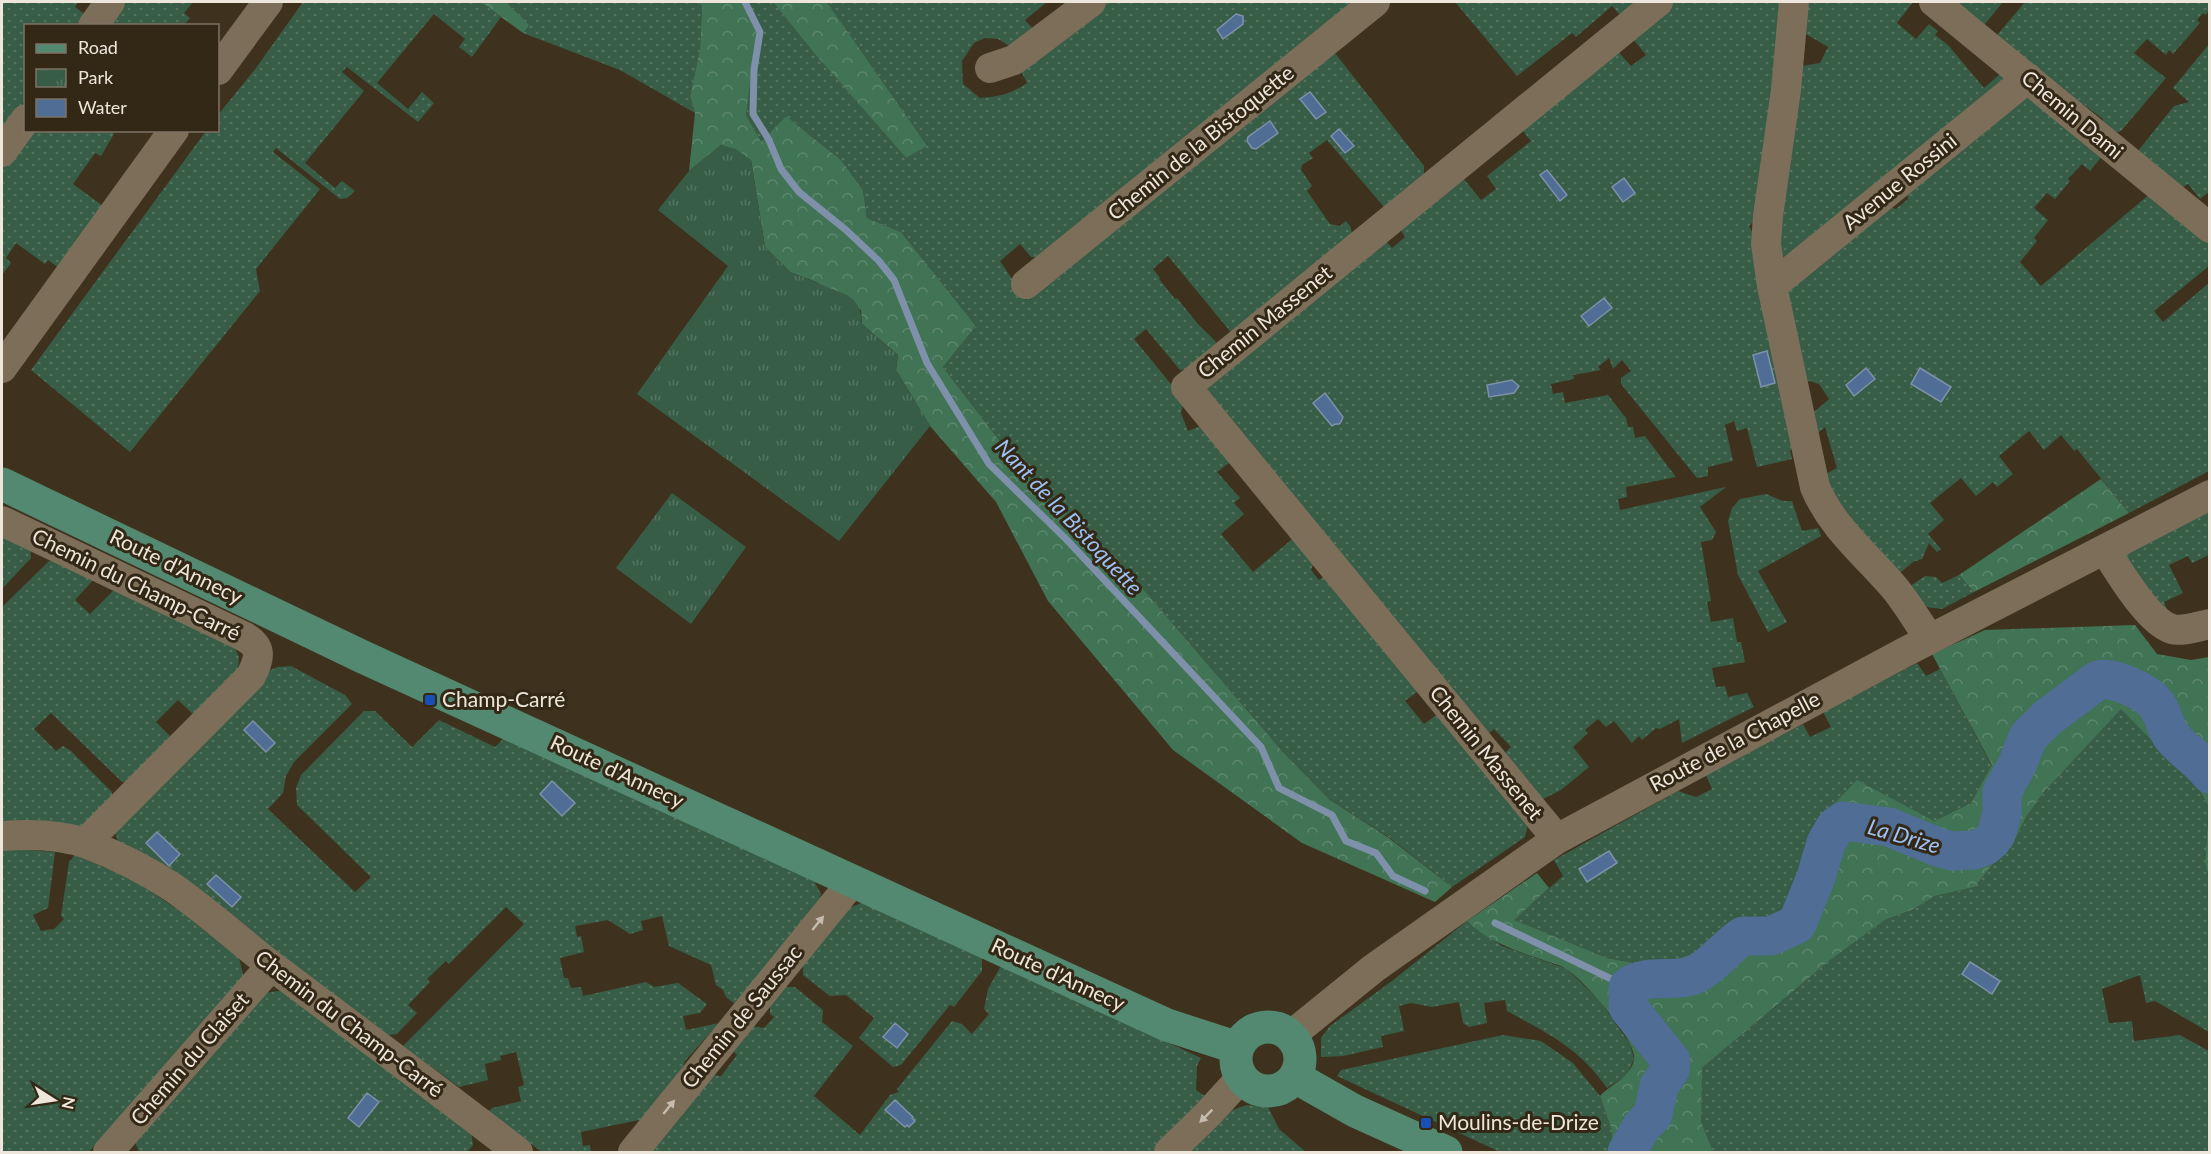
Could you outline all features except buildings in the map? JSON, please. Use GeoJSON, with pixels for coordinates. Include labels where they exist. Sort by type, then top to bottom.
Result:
{"type":"FeatureCollection","features":[{"type":"Feature","properties":{"kind":"main road","name":"Route d'Annecy"},"geometry":{"type":"LineString","coordinates":[[2,483],[323,638],[1167,1025],[1239,1063]]}},
{"type":"Feature","properties":{"kind":"main road"},"geometry":{"type":"LineString","coordinates":[[1261,1028],[1272,1028],[1290,1035],[1300,1056],[1295,1077],[1288,1084],[1270,1092],[1256,1089],[1239,1063],[1242,1040],[1251,1032],[1261,1028]]}},
{"type":"Feature","properties":{"kind":"main road"},"geometry":{"type":"LineString","coordinates":[[1295,1077],[1355,1111],[1446,1152]]}},
{"type":"Feature","properties":{"kind":"street"},"geometry":{"type":"LineString","coordinates":[[94,24],[110,2]]}},
{"type":"Feature","properties":{"kind":"street"},"geometry":{"type":"LineString","coordinates":[[219,69],[268,2]]}},
{"type":"Feature","properties":{"kind":"street"},"geometry":{"type":"LineString","coordinates":[[990,68],[1014,60],[1090,2]]}},
{"type":"Feature","properties":{"kind":"street","name":"Chemin de la Bistoquette"},"geometry":{"type":"LineString","coordinates":[[1026,284],[1376,2]]}},
{"type":"Feature","properties":{"kind":"street","name":"Chemin Massenet"},"geometry":{"type":"LineString","coordinates":[[1557,839],[1186,387],[1658,2]]}},
{"type":"Feature","properties":{"kind":"street"},"geometry":{"type":"LineString","coordinates":[[1794,2],[1786,90],[1768,216],[1766,244],[1772,286],[1813,478],[1822,503],[1831,518],[1894,588],[1930,639]]}},
{"type":"Feature","properties":{"kind":"street","name":"Chemin Dami"},"geometry":{"type":"LineString","coordinates":[[1934,2],[2210,228]]}},
{"type":"Feature","properties":{"kind":"street","name":"Avenue Rossini"},"geometry":{"type":"LineString","coordinates":[[1772,286],[2028,78]]}},
{"type":"Feature","properties":{"kind":"street"},"geometry":{"type":"LineString","coordinates":[[2,152],[24,122]]}},
{"type":"Feature","properties":{"kind":"street"},"geometry":{"type":"LineString","coordinates":[[2,368],[173,132]]}},
{"type":"Feature","properties":{"kind":"street","name":"Route de la Chapelle"},"geometry":{"type":"LineString","coordinates":[[1290,1035],[1374,968],[1557,839],[1930,639],[2210,495]]}},
{"type":"Feature","properties":{"kind":"street","name":"Chemin du Champ-Carré"},"geometry":{"type":"LineString","coordinates":[[2,521],[243,636],[252,641],[258,649],[258,656],[250,676],[86,843]]}},
{"type":"Feature","properties":{"kind":"street"},"geometry":{"type":"LineString","coordinates":[[2104,550],[2151,615],[2163,625],[2174,630],[2210,624]]}},
{"type":"Feature","properties":{"kind":"street","name":"Chemin du Champ-Carré"},"geometry":{"type":"LineString","coordinates":[[2,836],[33,835],[65,838],[86,843],[137,866],[172,887],[271,966],[518,1152]]}},
{"type":"Feature","properties":{"kind":"street","name":"Chemin de Saussac"},"geometry":{"type":"LineString","coordinates":[[633,1152],[853,881]]}},
{"type":"Feature","properties":{"kind":"street","name":"Chemin du Claiset"},"geometry":{"type":"LineString","coordinates":[[108,1152],[271,966]]}},
{"type":"Feature","properties":{"kind":"street"},"geometry":{"type":"LineString","coordinates":[[1169,1152],[1208,1114],[1239,1063]]}},
{"type":"Feature","properties":{"kind":"green space"},"geometry":{"type":"Polygon","coordinates":[[[2,2],[78,2],[75,7],[87,16],[81,24],[24,24],[24,101],[2,132],[2,2]]]}},
{"type":"Feature","properties":{"kind":"green space"},"geometry":{"type":"Polygon","coordinates":[[[122,2],[193,2],[184,13],[190,18],[185,24],[106,24],[122,2]]]}},
{"type":"Feature","properties":{"kind":"green space"},"geometry":{"type":"Polygon","coordinates":[[[303,2],[481,2],[501,17],[472,57],[459,47],[465,39],[434,14],[377,83],[408,109],[422,92],[434,103],[418,122],[347,67],[342,72],[364,91],[305,163],[335,188],[342,181],[355,191],[347,198],[340,199],[276,148],[273,152],[320,189],[256,269],[260,291],[130,452],[31,370],[205,132],[219,132],[219,114],[256,68],[303,2]]]}},
{"type":"Feature","properties":{"kind":"green space"},"geometry":{"type":"Polygon","coordinates":[[[481,2],[506,2],[529,25],[523,33],[481,2]]]}},
{"type":"Feature","properties":{"kind":"green space"},"geometry":{"type":"Polygon","coordinates":[[[506,2],[698,2],[702,6],[700,50],[690,96],[695,113],[620,70],[523,33],[528,25],[506,2]]]}},
{"type":"Feature","properties":{"kind":"green space"},"geometry":{"type":"Polygon","coordinates":[[[698,2],[742,2],[757,33],[746,115],[761,142],[786,116],[841,160],[863,190],[867,218],[901,232],[976,326],[943,367],[1042,496],[1113,554],[1282,751],[1330,800],[1389,838],[1452,887],[1435,902],[1302,843],[1173,750],[1048,601],[996,502],[930,426],[896,370],[898,355],[862,324],[861,310],[816,282],[790,272],[765,247],[751,160],[721,145],[689,171],[695,113],[690,96],[700,49],[702,6],[698,2]]]}},
{"type":"Feature","properties":{"kind":"green space"},"geometry":{"type":"Polygon","coordinates":[[[742,2],[773,2],[814,53],[906,158],[926,146],[827,2],[1047,2],[1025,20],[1034,30],[1011,47],[998,39],[985,38],[974,43],[962,61],[963,84],[980,98],[1005,94],[1027,83],[1021,71],[1108,2],[1357,2],[1043,258],[1031,257],[1020,244],[1000,261],[1026,300],[1334,52],[1424,166],[1424,183],[1389,213],[1327,140],[1309,153],[1313,158],[1302,165],[1301,170],[1312,186],[1307,191],[1330,224],[1340,226],[1346,221],[1354,240],[1234,336],[1168,256],[1153,269],[1175,299],[1177,298],[1197,323],[1221,347],[1195,368],[1180,370],[1146,329],[1134,339],[1184,400],[1181,413],[1188,431],[1203,425],[1233,460],[1217,472],[1240,498],[1234,503],[1244,514],[1221,534],[1253,572],[1297,535],[1313,565],[1311,570],[1319,580],[1327,574],[1417,692],[1405,701],[1424,724],[1439,713],[1528,823],[1525,837],[1452,887],[1390,838],[1330,800],[1282,751],[1113,554],[1042,496],[943,367],[976,326],[901,232],[867,218],[863,190],[841,160],[786,116],[761,143],[746,115],[757,33],[742,2]]]}},
{"type":"Feature","properties":{"kind":"green space"},"geometry":{"type":"Polygon","coordinates":[[[773,2],[827,2],[927,146],[906,158],[814,53],[773,2]]]}},
{"type":"Feature","properties":{"kind":"green space"},"geometry":{"type":"Polygon","coordinates":[[[1455,2],[1649,2],[1620,15],[1612,6],[1576,37],[1572,33],[1517,76],[1455,2]]]}},
{"type":"Feature","properties":{"kind":"green space"},"geometry":{"type":"Polygon","coordinates":[[[1671,2],[1787,2],[1763,212],[1749,226],[1754,236],[1799,448],[1790,450],[1792,459],[1757,467],[1747,428],[1737,431],[1734,421],[1725,425],[1733,461],[1708,467],[1708,476],[1697,478],[1621,384],[1621,378],[1631,371],[1622,360],[1613,369],[1609,358],[1598,367],[1601,370],[1573,375],[1574,379],[1551,384],[1553,394],[1563,392],[1565,403],[1608,395],[1626,418],[1628,427],[1633,427],[1635,438],[1645,436],[1676,477],[1626,487],[1627,497],[1618,499],[1620,510],[1726,487],[1700,507],[1716,532],[1712,540],[1701,542],[1711,601],[1707,602],[1711,622],[1733,618],[1737,642],[1741,642],[1745,662],[1712,668],[1716,687],[1725,686],[1728,697],[1747,693],[1754,707],[1682,743],[1679,719],[1660,729],[1656,728],[1642,740],[1639,736],[1632,743],[1614,721],[1606,727],[1598,719],[1585,730],[1588,733],[1573,747],[1589,767],[1561,790],[1539,801],[1497,760],[1511,747],[1494,729],[1481,740],[1208,406],[1205,383],[1381,235],[1392,248],[1405,237],[1397,224],[1459,173],[1481,200],[1496,189],[1487,176],[1531,141],[1518,125],[1614,47],[1631,66],[1646,55],[1629,34],[1671,2]]]}},
{"type":"Feature","properties":{"kind":"green space"},"geometry":{"type":"Polygon","coordinates":[[[1804,2],[1913,2],[1897,23],[1916,39],[1929,24],[1938,31],[1935,35],[1948,45],[1984,88],[2001,73],[2010,73],[1783,269],[1774,213],[1797,67],[1820,63],[1828,47],[1801,31],[1804,2]]]}},
{"type":"Feature","properties":{"kind":"green space"},"geometry":{"type":"Polygon","coordinates":[[[1945,2],[2003,2],[1980,30],[1945,2]]]}},
{"type":"Feature","properties":{"kind":"green space"},"geometry":{"type":"Polygon","coordinates":[[[2025,2],[2209,2],[2209,10],[2206,15],[2203,13],[2197,20],[2200,23],[2173,54],[2169,50],[2166,55],[2147,39],[2134,53],[2166,78],[2121,131],[2112,134],[2103,131],[2103,119],[2083,104],[2075,106],[1992,41],[2025,2]]]}},
{"type":"Feature","properties":{"kind":"green space"},"geometry":{"type":"Polygon","coordinates":[[[2209,44],[2209,192],[2200,199],[2188,184],[2176,192],[2134,156],[2174,106],[2189,102],[2173,88],[2209,44]]]}},
{"type":"Feature","properties":{"kind":"green space"},"geometry":{"type":"Polygon","coordinates":[[[2020,95],[2035,95],[2103,155],[2090,171],[2082,164],[2068,179],[2070,181],[2055,199],[2047,193],[2034,208],[2048,220],[2034,238],[2037,241],[2020,262],[2041,286],[2152,192],[2209,238],[2209,266],[2154,311],[2163,322],[2209,283],[2209,471],[2129,513],[2077,449],[2074,451],[2061,435],[2044,450],[2029,431],[1999,456],[2013,474],[1997,487],[1993,482],[1976,496],[1961,478],[1930,503],[1944,520],[1928,534],[1941,549],[1937,552],[1929,543],[1922,559],[1913,562],[1901,572],[1892,570],[1835,505],[1826,474],[1837,468],[1825,427],[1814,436],[1814,412],[1829,399],[1819,384],[1803,379],[1785,301],[1789,281],[1883,205],[1896,209],[1908,199],[1906,186],[2020,95]]]}},
{"type":"Feature","properties":{"kind":"green space"},"geometry":{"type":"Polygon","coordinates":[[[25,132],[112,132],[114,134],[101,156],[95,153],[73,184],[103,206],[59,268],[48,260],[45,264],[16,243],[6,258],[11,263],[2,275],[2,164],[25,132]]]}},
{"type":"Feature","properties":{"kind":"green space"},"geometry":{"type":"Polygon","coordinates":[[[721,145],[736,149],[751,160],[765,247],[790,272],[847,295],[857,304],[862,324],[898,355],[896,370],[930,426],[839,541],[637,394],[728,266],[658,210],[689,171],[721,145]]]}},
{"type":"Feature","properties":{"kind":"green space"},"geometry":{"type":"Polygon","coordinates":[[[2101,479],[2129,513],[1974,592],[1959,575],[2101,479]]]}},
{"type":"Feature","properties":{"kind":"green space"},"geometry":{"type":"Polygon","coordinates":[[[672,493],[746,547],[691,624],[616,568],[672,493]]]}},
{"type":"Feature","properties":{"kind":"green space"},"geometry":{"type":"Polygon","coordinates":[[[1766,494],[1783,501],[1792,501],[1802,531],[1818,528],[1821,536],[1758,571],[1787,622],[1768,632],[1738,575],[1728,521],[1732,508],[1740,499],[1766,494]]]}},
{"type":"Feature","properties":{"kind":"green space"},"geometry":{"type":"Polygon","coordinates":[[[2209,510],[2209,555],[2192,563],[2188,556],[2169,565],[2183,593],[2164,602],[2169,614],[2123,563],[2125,553],[2209,510]]]}},
{"type":"Feature","properties":{"kind":"green space"},"geometry":{"type":"Polygon","coordinates":[[[2,534],[30,546],[31,558],[2,589],[2,534]]]}},
{"type":"Feature","properties":{"kind":"green space"},"geometry":{"type":"Polygon","coordinates":[[[49,561],[59,561],[95,578],[75,600],[90,614],[116,588],[232,642],[239,657],[238,670],[195,716],[178,700],[156,722],[172,738],[129,782],[122,782],[51,713],[34,729],[56,751],[63,746],[71,751],[112,792],[112,801],[88,826],[69,830],[2,824],[2,607],[49,561]]]}},
{"type":"Feature","properties":{"kind":"green space"},"geometry":{"type":"Polygon","coordinates":[[[1959,575],[1974,592],[1942,609],[1927,607],[1909,587],[1925,576],[1936,577],[1942,583],[1959,575]]]}},
{"type":"Feature","properties":{"kind":"green space"},"geometry":{"type":"Polygon","coordinates":[[[2135,625],[2157,654],[2191,660],[2209,657],[2209,807],[2195,782],[2183,768],[2161,750],[2121,709],[2044,792],[2026,817],[2011,848],[1996,860],[1975,887],[1935,896],[1914,909],[1885,920],[1829,961],[1702,1068],[1701,1122],[1713,1152],[1612,1152],[1612,1131],[1600,1096],[1629,1072],[1634,1060],[1633,1051],[1619,1025],[1596,997],[1566,969],[1501,944],[1483,934],[1467,921],[1537,873],[1549,888],[1514,920],[1607,958],[1657,967],[1693,953],[1732,926],[1781,921],[1791,917],[1817,830],[1831,807],[1857,780],[1934,821],[1971,803],[1992,765],[1932,654],[1985,630],[2135,625]]]}},
{"type":"Feature","properties":{"kind":"green space"},"geometry":{"type":"Polygon","coordinates":[[[1917,663],[1926,676],[1940,669],[1992,766],[1971,803],[1934,821],[1817,830],[1791,917],[1781,921],[1732,926],[1693,953],[1657,967],[1607,958],[1513,920],[1563,876],[1554,860],[1678,791],[1696,797],[1712,789],[1706,775],[1803,724],[1810,737],[1831,727],[1823,712],[1917,663]]]}},
{"type":"Feature","properties":{"kind":"green space"},"geometry":{"type":"Polygon","coordinates":[[[291,666],[345,695],[352,704],[294,762],[286,776],[283,793],[268,809],[355,892],[371,877],[297,805],[296,788],[301,775],[364,711],[375,711],[412,747],[439,720],[495,747],[505,737],[812,877],[821,894],[819,902],[736,1005],[716,985],[711,965],[669,946],[662,916],[641,921],[643,930],[630,934],[608,920],[575,926],[577,937],[581,936],[584,952],[560,958],[564,978],[568,978],[571,988],[581,987],[583,996],[646,982],[654,987],[678,983],[707,1004],[700,1013],[683,1016],[686,1030],[719,1023],[685,1061],[682,1069],[644,1119],[581,1132],[583,1146],[590,1145],[591,1152],[542,1152],[488,1112],[492,1108],[521,1101],[518,1087],[524,1085],[516,1052],[500,1056],[501,1060],[485,1064],[488,1080],[459,1087],[403,1046],[524,924],[506,907],[449,964],[446,961],[427,979],[430,982],[408,1005],[417,1013],[397,1034],[389,1035],[118,841],[115,832],[268,671],[291,666]]]}},
{"type":"Feature","properties":{"kind":"green space"},"geometry":{"type":"Polygon","coordinates":[[[2121,708],[2195,782],[2209,807],[2205,863],[2210,876],[2209,1032],[2155,1001],[2146,1003],[2140,975],[2102,989],[2109,1023],[2132,1021],[2134,1041],[2180,1035],[2209,1051],[2209,1152],[1672,1152],[1702,1068],[1829,961],[1885,920],[1914,909],[1935,896],[1975,887],[1996,860],[2011,848],[2026,817],[2044,792],[2121,708]]]}},
{"type":"Feature","properties":{"kind":"green space"},"geometry":{"type":"Polygon","coordinates":[[[2209,807],[2209,876],[2205,863],[2209,807]]]}},
{"type":"Feature","properties":{"kind":"green space"},"geometry":{"type":"Polygon","coordinates":[[[2,850],[55,852],[48,908],[33,915],[41,931],[54,929],[64,919],[61,916],[69,862],[75,855],[134,880],[181,912],[239,958],[244,978],[89,1152],[2,1152],[2,850]]]}},
{"type":"Feature","properties":{"kind":"green space"},"geometry":{"type":"Polygon","coordinates":[[[864,902],[982,955],[982,971],[954,1007],[950,1005],[901,1065],[893,1067],[859,1038],[874,1018],[846,995],[830,996],[803,975],[803,959],[849,908],[864,902]]]}},
{"type":"Feature","properties":{"kind":"green space"},"geometry":{"type":"Polygon","coordinates":[[[1467,921],[1502,946],[1567,969],[1600,1001],[1630,1044],[1634,1059],[1627,1075],[1607,1088],[1574,1052],[1550,1035],[1507,1011],[1505,1000],[1484,1003],[1487,1023],[1469,1027],[1463,1023],[1459,1002],[1432,1007],[1411,1003],[1399,1006],[1404,1031],[1381,1036],[1383,1047],[1343,1056],[1321,1057],[1321,1038],[1330,1026],[1392,981],[1467,921]]]}},
{"type":"Feature","properties":{"kind":"green space"},"geometry":{"type":"Polygon","coordinates":[[[1002,964],[1201,1058],[1197,1066],[1196,1090],[1209,1099],[1152,1152],[650,1152],[712,1075],[721,1076],[737,1055],[733,1051],[751,1026],[764,1028],[774,1017],[770,1014],[770,1001],[784,987],[795,987],[823,1010],[822,1022],[853,1046],[814,1096],[860,1135],[890,1095],[899,1092],[897,1089],[952,1021],[962,1024],[972,1034],[989,1014],[984,1009],[988,989],[1002,964]]]}},
{"type":"Feature","properties":{"kind":"green space"},"geometry":{"type":"Polygon","coordinates":[[[285,990],[471,1131],[473,1145],[467,1152],[139,1152],[135,1142],[264,993],[285,990]]]}},
{"type":"Feature","properties":{"kind":"green space"},"geometry":{"type":"Polygon","coordinates":[[[1503,1035],[1541,1041],[1573,1063],[1600,1096],[1612,1131],[1612,1152],[1500,1152],[1337,1076],[1341,1070],[1503,1035]]]}},
{"type":"Feature","properties":{"kind":"green space"},"geometry":{"type":"Polygon","coordinates":[[[1247,1105],[1268,1107],[1279,1129],[1306,1152],[1186,1152],[1227,1112],[1247,1105]]]}},
{"type":"Feature","properties":{"kind":"water"},"geometry":{"type":"Polygon","coordinates":[[[1236,14],[1243,16],[1243,24],[1223,39],[1217,30],[1236,14]]]}},
{"type":"Feature","properties":{"kind":"water"},"geometry":{"type":"Polygon","coordinates":[[[1310,92],[1326,112],[1316,119],[1300,99],[1310,92]]]}},
{"type":"Feature","properties":{"kind":"water"},"geometry":{"type":"Polygon","coordinates":[[[1270,121],[1278,133],[1256,149],[1252,148],[1247,141],[1248,137],[1270,121]]]}},
{"type":"Feature","properties":{"kind":"water"},"geometry":{"type":"Polygon","coordinates":[[[1339,129],[1354,146],[1345,153],[1331,136],[1339,129]]]}},
{"type":"Feature","properties":{"kind":"water"},"geometry":{"type":"Polygon","coordinates":[[[1547,170],[1567,195],[1560,201],[1540,175],[1547,170]]]}},
{"type":"Feature","properties":{"kind":"water"},"geometry":{"type":"Polygon","coordinates":[[[1624,178],[1635,193],[1623,202],[1612,187],[1624,178]]]}},
{"type":"Feature","properties":{"kind":"water"},"geometry":{"type":"Polygon","coordinates":[[[1604,298],[1612,308],[1589,326],[1581,316],[1604,298]]]}},
{"type":"Feature","properties":{"kind":"water"},"geometry":{"type":"Polygon","coordinates":[[[1767,351],[1775,383],[1761,387],[1753,355],[1767,351]]]}},
{"type":"Feature","properties":{"kind":"water"},"geometry":{"type":"Polygon","coordinates":[[[1866,368],[1875,379],[1854,396],[1846,385],[1866,368]]]}},
{"type":"Feature","properties":{"kind":"water"},"geometry":{"type":"Polygon","coordinates":[[[1920,368],[1951,387],[1941,402],[1911,384],[1920,368]]]}},
{"type":"Feature","properties":{"kind":"water"},"geometry":{"type":"Polygon","coordinates":[[[1512,380],[1519,386],[1514,393],[1489,397],[1487,385],[1512,380]]]}},
{"type":"Feature","properties":{"kind":"water"},"geometry":{"type":"Polygon","coordinates":[[[1325,393],[1343,417],[1339,424],[1332,426],[1313,403],[1325,393]]]}},
{"type":"Feature","properties":{"kind":"water"},"geometry":{"type":"Polygon","coordinates":[[[253,721],[275,743],[266,752],[244,730],[253,721]]]}},
{"type":"Feature","properties":{"kind":"water"},"geometry":{"type":"Polygon","coordinates":[[[552,781],[575,803],[562,816],[540,794],[552,781]]]}},
{"type":"Feature","properties":{"kind":"water"},"geometry":{"type":"Polygon","coordinates":[[[157,832],[180,854],[169,866],[146,843],[157,832]]]}},
{"type":"Feature","properties":{"kind":"water"},"geometry":{"type":"Polygon","coordinates":[[[1609,851],[1617,863],[1587,882],[1579,869],[1609,851]]]}},
{"type":"Feature","properties":{"kind":"water"},"geometry":{"type":"Polygon","coordinates":[[[216,875],[241,897],[232,907],[207,884],[216,875]]]}},
{"type":"Feature","properties":{"kind":"water"},"geometry":{"type":"Polygon","coordinates":[[[1970,962],[2000,981],[1992,994],[1962,974],[1970,962]]]}},
{"type":"Feature","properties":{"kind":"water"},"geometry":{"type":"Polygon","coordinates":[[[895,1023],[908,1034],[897,1048],[883,1037],[895,1023]]]}},
{"type":"Feature","properties":{"kind":"water"},"geometry":{"type":"Polygon","coordinates":[[[367,1093],[379,1102],[359,1127],[348,1118],[367,1093]]]}},
{"type":"Feature","properties":{"kind":"water"},"geometry":{"type":"Polygon","coordinates":[[[895,1100],[913,1117],[915,1121],[909,1127],[907,1125],[905,1127],[885,1110],[895,1100]]]}},
{"type":"Feature","properties":{"kind":"waterway","name":"Nant de la Bistoquette"},"geometry":{"type":"LineString","coordinates":[[745,2],[760,32],[754,70],[753,114],[769,140],[781,169],[799,192],[846,230],[879,261],[894,280],[927,363],[989,464],[1066,539],[1261,747],[1279,788],[1332,815],[1346,841],[1376,853],[1393,876],[1425,891]]}},
{"type":"Feature","properties":{"kind":"waterway","name":"La Drize"},"geometry":{"type":"LineString","coordinates":[[1627,1152],[1642,1126],[1653,1115],[1659,1086],[1670,1070],[1671,1061],[1628,1007],[1628,987],[1644,980],[1688,977],[1709,966],[1743,936],[1771,936],[1797,924],[1816,877],[1826,843],[1836,826],[1843,821],[1889,827],[1953,851],[1974,850],[1985,846],[1997,832],[2002,813],[2002,792],[2017,765],[2028,737],[2047,718],[2098,680],[2104,679],[2138,690],[2152,699],[2159,708],[2173,738],[2210,774]]}},
{"type":"Feature","properties":{"kind":"waterway","name":"Nant de la Bistoquette"},"geometry":{"type":"LineString","coordinates":[[1495,923],[1628,987]]}},
{"type":"Feature","properties":{"kind":"place","name":"Champ-Carré"},"geometry":{"type":"Point","coordinates":[430,700]}},
{"type":"Feature","properties":{"kind":"place","name":"Moulins-de-Drize"},"geometry":{"type":"Point","coordinates":[1426,1123]}}]}
